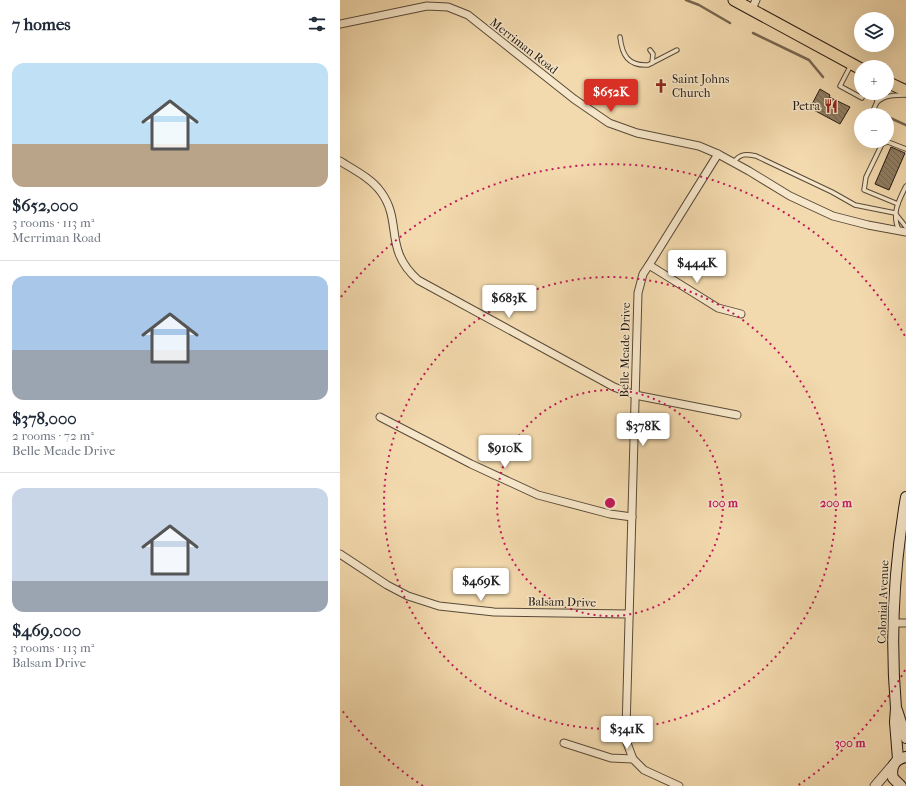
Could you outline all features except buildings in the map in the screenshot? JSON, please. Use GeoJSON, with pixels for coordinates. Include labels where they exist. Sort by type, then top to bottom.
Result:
{"type":"FeatureCollection","features":[{"type":"Feature","properties":{"kind":"main road"},"geometry":{"type":"LineString","coordinates":[[734,0],[754,5],[854,65]]}},
{"type":"Feature","properties":{"kind":"main road"},"geometry":{"type":"LineString","coordinates":[[894,85],[906,91]]}},
{"type":"Feature","properties":{"kind":"main road","name":"Colonial Avenue"},"geometry":{"type":"LineString","coordinates":[[897,785],[893,778],[899,761],[895,722],[895,581],[906,497]]}},
{"type":"Feature","properties":{"kind":"main road","name":"Colonial Avenue"},"geometry":{"type":"LineString","coordinates":[[896,708],[902,720],[906,738]]}},
{"type":"Feature","properties":{"kind":"street","name":"Merriman Road"},"geometry":{"type":"LineString","coordinates":[[340,24],[427,6],[448,7],[458,10],[468,15],[574,99],[609,123],[637,133],[699,146],[734,162],[790,196],[815,209],[850,221],[904,230]]}},
{"type":"Feature","properties":{"kind":"street","name":"Belle Meade Drive"},"geometry":{"type":"LineString","coordinates":[[632,759],[627,743],[626,730],[638,293],[643,274],[718,154]]}},
{"type":"Feature","properties":{"kind":"street"},"geometry":{"type":"LineString","coordinates":[[340,160],[366,177],[381,192],[390,209],[395,244],[399,255],[407,270],[418,280],[614,387],[635,394],[737,415]]}},
{"type":"Feature","properties":{"kind":"street"},"geometry":{"type":"LineString","coordinates":[[649,265],[718,308],[741,314]]}},
{"type":"Feature","properties":{"kind":"street"},"geometry":{"type":"LineString","coordinates":[[380,417],[471,464],[538,495],[610,514],[632,517]]}},
{"type":"Feature","properties":{"kind":"street","name":"Balsam Drive"},"geometry":{"type":"LineString","coordinates":[[340,554],[402,593],[421,601],[439,606],[494,612],[629,614]]}},
{"type":"Feature","properties":{"kind":"street"},"geometry":{"type":"LineString","coordinates":[[894,623],[906,623]]}},
{"type":"Feature","properties":{"kind":"street"},"geometry":{"type":"LineString","coordinates":[[564,743],[611,758],[632,759],[644,770],[679,786]]}},
{"type":"Feature","properties":{"kind":"street"},"geometry":{"type":"LineString","coordinates":[[875,786],[899,761]]}},
{"type":"Feature","properties":{"kind":"lane"},"geometry":{"type":"LineString","coordinates":[[620,37],[622,50],[630,61],[643,65],[677,50]]}},
{"type":"Feature","properties":{"kind":"lane"},"geometry":{"type":"LineString","coordinates":[[650,50],[653,54],[652,62]]}},
{"type":"Feature","properties":{"kind":"lane"},"geometry":{"type":"LineString","coordinates":[[854,68],[840,86],[854,94]]}},
{"type":"Feature","properties":{"kind":"lane"},"geometry":{"type":"LineString","coordinates":[[874,108],[877,102],[883,98],[892,95],[906,95]]}},
{"type":"Feature","properties":{"kind":"lane"},"geometry":{"type":"LineString","coordinates":[[894,144],[906,149]]}},
{"type":"Feature","properties":{"kind":"lane"},"geometry":{"type":"LineString","coordinates":[[880,148],[866,177],[864,190],[898,204]]}},
{"type":"Feature","properties":{"kind":"lane"},"geometry":{"type":"LineString","coordinates":[[734,162],[738,157],[745,154],[756,156],[832,192],[855,205],[895,213]]}},
{"type":"Feature","properties":{"kind":"lane"},"geometry":{"type":"LineString","coordinates":[[904,230],[896,222],[895,213],[906,186]]}},
{"type":"Feature","properties":{"kind":"lane"},"geometry":{"type":"LineString","coordinates":[[895,213],[904,230]]}},
{"type":"Feature","properties":{"kind":"waterway"},"geometry":{"type":"LineString","coordinates":[[686,0],[699,5],[730,23]]}},
{"type":"Feature","properties":{"kind":"waterway"},"geometry":{"type":"LineString","coordinates":[[753,33],[809,60],[823,77]]}},
{"type":"Feature","properties":{"kind":"waterway"},"geometry":{"type":"LineString","coordinates":[[894,120],[906,125]]}},
{"type":"Feature","properties":{"kind":"place","name":"Saint Johns Church"},"geometry":{"type":"Point","coordinates":[661,86]}},
{"type":"Feature","properties":{"kind":"place","name":"Petra"},"geometry":{"type":"Point","coordinates":[831,106]}}]}
